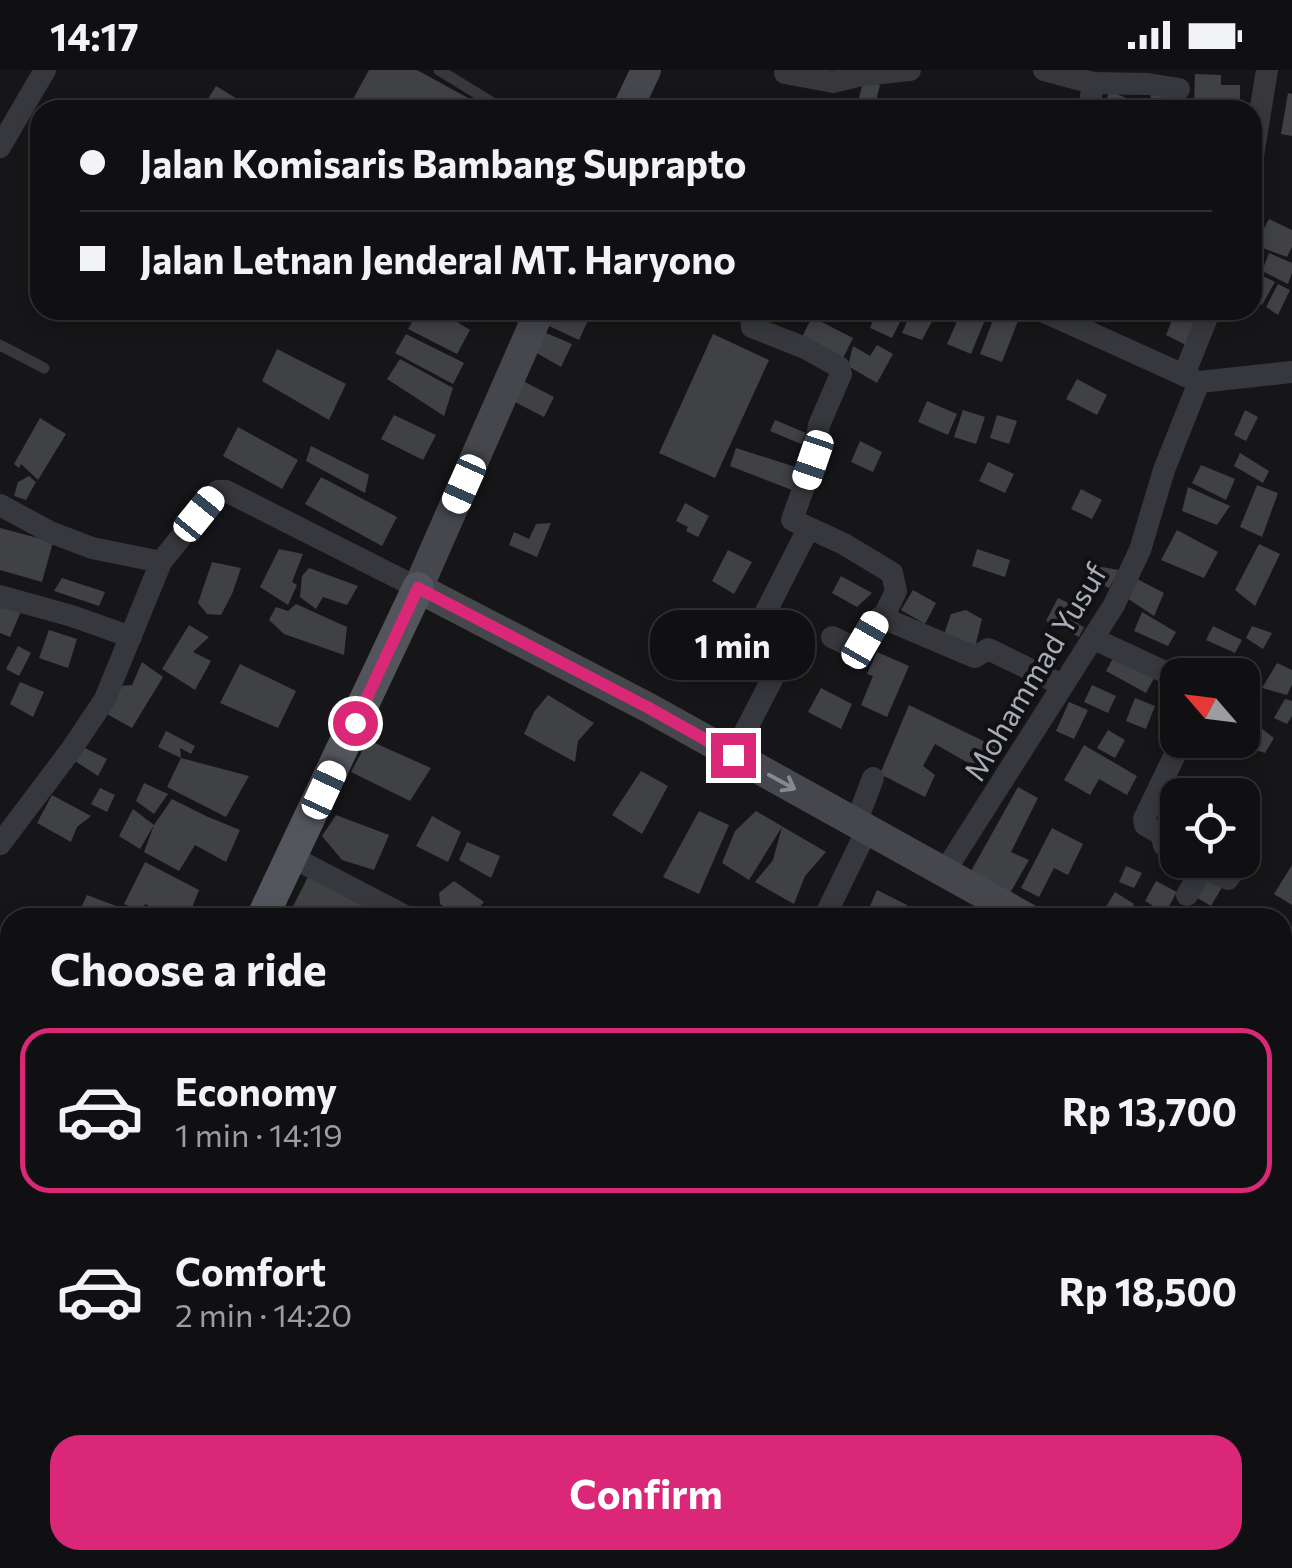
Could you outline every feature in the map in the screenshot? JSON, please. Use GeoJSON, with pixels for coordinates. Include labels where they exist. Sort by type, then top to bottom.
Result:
{"type":"FeatureCollection","features":[{"type":"Feature","properties":{"kind":"main road"},"geometry":{"type":"LineString","coordinates":[[632,100],[646,70]]}},
{"type":"Feature","properties":{"kind":"main road"},"geometry":{"type":"LineString","coordinates":[[267,908],[418,588],[536,320]]}},
{"type":"Feature","properties":{"kind":"main road"},"geometry":{"type":"LineString","coordinates":[[418,588],[649,708],[1010,908]]}},
{"type":"Feature","properties":{"kind":"street"},"geometry":{"type":"LineString","coordinates":[[0,147],[45,70]]}},
{"type":"Feature","properties":{"kind":"street"},"geometry":{"type":"LineString","coordinates":[[784,73],[833,82],[910,70]]}},
{"type":"Feature","properties":{"kind":"street"},"geometry":{"type":"LineString","coordinates":[[1044,70],[1179,89]]}},
{"type":"Feature","properties":{"kind":"street"},"geometry":{"type":"LineString","coordinates":[[1262,101],[1267,70]]}},
{"type":"Feature","properties":{"kind":"street"},"geometry":{"type":"LineString","coordinates":[[750,320],[752,327],[805,348],[839,368],[841,374],[819,426],[813,460],[792,516],[794,522],[844,544],[892,574],[896,590],[883,618]]}},
{"type":"Feature","properties":{"kind":"street"},"geometry":{"type":"LineString","coordinates":[[1062,320],[1192,378],[1292,372]]}},
{"type":"Feature","properties":{"kind":"street","name":"Mohammad Yusuf"},"geometry":{"type":"LineString","coordinates":[[944,870],[1094,638],[1140,550],[1207,320]]}},
{"type":"Feature","properties":{"kind":"street"},"geometry":{"type":"LineString","coordinates":[[0,844],[105,699],[161,562],[218,490],[418,588]]}},
{"type":"Feature","properties":{"kind":"street"},"geometry":{"type":"LineString","coordinates":[[0,505],[50,532],[92,548],[161,562]]}},
{"type":"Feature","properties":{"kind":"street"},"geometry":{"type":"LineString","coordinates":[[733,755],[779,666],[748,645],[808,529]]}},
{"type":"Feature","properties":{"kind":"street"},"geometry":{"type":"LineString","coordinates":[[0,596],[130,637]]}},
{"type":"Feature","properties":{"kind":"street"},"geometry":{"type":"LineString","coordinates":[[832,637],[860,647],[875,622],[883,618],[976,658],[988,649],[1062,685]]}},
{"type":"Feature","properties":{"kind":"street"},"geometry":{"type":"LineString","coordinates":[[1094,638],[1160,669]]}},
{"type":"Feature","properties":{"kind":"street"},"geometry":{"type":"LineString","coordinates":[[828,908],[861,826],[873,778]]}},
{"type":"Feature","properties":{"kind":"street"},"geometry":{"type":"LineString","coordinates":[[1160,786],[1144,819],[1145,825],[1160,833]]}},
{"type":"Feature","properties":{"kind":"street"},"geometry":{"type":"LineString","coordinates":[[292,857],[390,908]]}},
{"type":"Feature","properties":{"kind":"street"},"geometry":{"type":"LineString","coordinates":[[1187,895],[1192,878]]}},
{"type":"Feature","properties":{"kind":"lane"},"geometry":{"type":"LineString","coordinates":[[439,70],[488,100]]}},
{"type":"Feature","properties":{"kind":"lane"},"geometry":{"type":"LineString","coordinates":[[0,345],[44,368]]}},
{"type":"Feature","properties":{"kind":"building"},"geometry":{"type":"Polygon","coordinates":[[[369,70],[417,70],[468,98],[467,100],[352,100],[369,70]]]}},
{"type":"Feature","properties":{"kind":"building"},"geometry":{"type":"Polygon","coordinates":[[[1195,74],[1221,75],[1221,85],[1240,85],[1240,100],[1194,100],[1195,74]]]}},
{"type":"Feature","properties":{"kind":"building"},"geometry":{"type":"Polygon","coordinates":[[[864,79],[880,85],[876,100],[858,100],[864,79]]]}},
{"type":"Feature","properties":{"kind":"building"},"geometry":{"type":"Polygon","coordinates":[[[216,86],[239,100],[207,100],[216,86]]]}},
{"type":"Feature","properties":{"kind":"building"},"geometry":{"type":"Polygon","coordinates":[[[1110,91],[1131,100],[1106,100],[1110,91]]]}},
{"type":"Feature","properties":{"kind":"building"},"geometry":{"type":"Polygon","coordinates":[[[1288,93],[1292,94],[1292,136],[1281,134],[1288,93]]]}},
{"type":"Feature","properties":{"kind":"building"},"geometry":{"type":"Polygon","coordinates":[[[1151,94],[1171,96],[1171,100],[1150,100],[1151,94]]]}},
{"type":"Feature","properties":{"kind":"building"},"geometry":{"type":"Polygon","coordinates":[[[1269,219],[1292,230],[1292,247],[1287,257],[1262,248],[1262,232],[1269,219]]]}},
{"type":"Feature","properties":{"kind":"building"},"geometry":{"type":"Polygon","coordinates":[[[1269,253],[1292,263],[1288,284],[1262,271],[1269,253]]]}},
{"type":"Feature","properties":{"kind":"building"},"geometry":{"type":"Polygon","coordinates":[[[1262,276],[1275,282],[1262,305],[1262,276]]]}},
{"type":"Feature","properties":{"kind":"building"},"geometry":{"type":"Polygon","coordinates":[[[1278,284],[1290,290],[1278,315],[1266,307],[1278,284]]]}},
{"type":"Feature","properties":{"kind":"building"},"geometry":{"type":"Polygon","coordinates":[[[413,320],[454,320],[470,330],[457,354],[408,329],[413,320]]]}},
{"type":"Feature","properties":{"kind":"building"},"geometry":{"type":"Polygon","coordinates":[[[549,320],[588,320],[579,340],[547,325],[549,320]]]}},
{"type":"Feature","properties":{"kind":"building"},"geometry":{"type":"Polygon","coordinates":[[[810,320],[853,338],[842,360],[801,339],[810,320]]]}},
{"type":"Feature","properties":{"kind":"building"},"geometry":{"type":"Polygon","coordinates":[[[873,320],[901,320],[892,338],[870,328],[873,320]]]}},
{"type":"Feature","properties":{"kind":"building"},"geometry":{"type":"Polygon","coordinates":[[[908,320],[933,320],[922,340],[902,333],[908,320]]]}},
{"type":"Feature","properties":{"kind":"building"},"geometry":{"type":"Polygon","coordinates":[[[958,320],[985,320],[971,354],[947,344],[958,320]]]}},
{"type":"Feature","properties":{"kind":"building"},"geometry":{"type":"Polygon","coordinates":[[[993,320],[1018,321],[1002,362],[980,354],[993,320]]]}},
{"type":"Feature","properties":{"kind":"building"},"geometry":{"type":"Polygon","coordinates":[[[1172,320],[1199,320],[1186,345],[1166,335],[1172,320]]]}},
{"type":"Feature","properties":{"kind":"building"},"geometry":{"type":"Polygon","coordinates":[[[539,330],[572,344],[561,367],[528,348],[539,330]]]}},
{"type":"Feature","properties":{"kind":"building"},"geometry":{"type":"Polygon","coordinates":[[[406,334],[464,363],[453,384],[395,353],[406,334]]]}},
{"type":"Feature","properties":{"kind":"building"},"geometry":{"type":"Polygon","coordinates":[[[713,334],[769,360],[715,478],[659,453],[713,334]]]}},
{"type":"Feature","properties":{"kind":"building"},"geometry":{"type":"Polygon","coordinates":[[[877,345],[893,354],[877,383],[848,366],[853,346],[870,356],[877,345]]]}},
{"type":"Feature","properties":{"kind":"building"},"geometry":{"type":"Polygon","coordinates":[[[277,349],[346,384],[329,420],[262,381],[277,349]]]}},
{"type":"Feature","properties":{"kind":"building"},"geometry":{"type":"Polygon","coordinates":[[[400,359],[453,388],[444,416],[387,379],[400,359]]]}},
{"type":"Feature","properties":{"kind":"building"},"geometry":{"type":"Polygon","coordinates":[[[1077,379],[1107,395],[1097,415],[1066,399],[1077,379]]]}},
{"type":"Feature","properties":{"kind":"building"},"geometry":{"type":"Polygon","coordinates":[[[523,381],[554,397],[544,417],[513,401],[523,381]]]}},
{"type":"Feature","properties":{"kind":"building"},"geometry":{"type":"Polygon","coordinates":[[[927,401],[957,414],[948,435],[918,422],[927,401]]]}},
{"type":"Feature","properties":{"kind":"building"},"geometry":{"type":"Polygon","coordinates":[[[963,410],[985,417],[976,444],[954,437],[963,410]]]}},
{"type":"Feature","properties":{"kind":"building"},"geometry":{"type":"Polygon","coordinates":[[[1245,410],[1258,417],[1246,441],[1234,435],[1245,410]]]}},
{"type":"Feature","properties":{"kind":"building"},"geometry":{"type":"Polygon","coordinates":[[[394,415],[436,435],[423,460],[381,439],[394,415]]]}},
{"type":"Feature","properties":{"kind":"building"},"geometry":{"type":"Polygon","coordinates":[[[997,415],[1017,421],[1009,444],[990,438],[997,415]]]}},
{"type":"Feature","properties":{"kind":"building"},"geometry":{"type":"Polygon","coordinates":[[[40,418],[66,434],[38,480],[21,464],[19,468],[14,464],[40,418]]]}},
{"type":"Feature","properties":{"kind":"building"},"geometry":{"type":"Polygon","coordinates":[[[775,420],[806,433],[801,444],[770,431],[775,420]]]}},
{"type":"Feature","properties":{"kind":"building"},"geometry":{"type":"Polygon","coordinates":[[[238,427],[298,460],[282,489],[223,456],[238,427]]]}},
{"type":"Feature","properties":{"kind":"building"},"geometry":{"type":"Polygon","coordinates":[[[860,441],[882,452],[873,472],[851,462],[860,441]]]}},
{"type":"Feature","properties":{"kind":"building"},"geometry":{"type":"Polygon","coordinates":[[[311,446],[369,475],[365,493],[306,461],[311,446]]]}},
{"type":"Feature","properties":{"kind":"building"},"geometry":{"type":"Polygon","coordinates":[[[736,448],[802,469],[792,490],[730,466],[736,448]]]}},
{"type":"Feature","properties":{"kind":"building"},"geometry":{"type":"Polygon","coordinates":[[[1240,453],[1269,471],[1263,483],[1234,466],[1240,453]]]}},
{"type":"Feature","properties":{"kind":"building"},"geometry":{"type":"Polygon","coordinates":[[[988,462],[1014,474],[1005,493],[979,481],[988,462]]]}},
{"type":"Feature","properties":{"kind":"building"},"geometry":{"type":"Polygon","coordinates":[[[1201,465],[1235,479],[1226,500],[1192,483],[1201,465]]]}},
{"type":"Feature","properties":{"kind":"building"},"geometry":{"type":"Polygon","coordinates":[[[29,476],[36,482],[26,500],[14,496],[18,482],[29,476]]]}},
{"type":"Feature","properties":{"kind":"building"},"geometry":{"type":"Polygon","coordinates":[[[321,477],[397,517],[382,546],[305,504],[321,477]]]}},
{"type":"Feature","properties":{"kind":"building"},"geometry":{"type":"Polygon","coordinates":[[[1257,485],[1278,493],[1262,537],[1240,527],[1257,485]]]}},
{"type":"Feature","properties":{"kind":"building"},"geometry":{"type":"Polygon","coordinates":[[[1188,487],[1230,506],[1217,525],[1182,511],[1188,487]]]}},
{"type":"Feature","properties":{"kind":"building"},"geometry":{"type":"Polygon","coordinates":[[[1081,489],[1102,500],[1092,519],[1071,509],[1081,489]]]}},
{"type":"Feature","properties":{"kind":"building"},"geometry":{"type":"Polygon","coordinates":[[[685,503],[709,516],[698,537],[676,521],[685,503]]]}},
{"type":"Feature","properties":{"kind":"building"},"geometry":{"type":"Polygon","coordinates":[[[551,523],[537,557],[509,545],[514,532],[529,539],[536,524],[551,523]]]}},
{"type":"Feature","properties":{"kind":"building"},"geometry":{"type":"Polygon","coordinates":[[[0,528],[53,542],[42,582],[0,570],[0,528]]]}},
{"type":"Feature","properties":{"kind":"building"},"geometry":{"type":"Polygon","coordinates":[[[1177,530],[1218,552],[1204,578],[1161,560],[1177,530]]]}},
{"type":"Feature","properties":{"kind":"building"},"geometry":{"type":"Polygon","coordinates":[[[1259,544],[1280,554],[1255,606],[1235,590],[1259,544]]]}},
{"type":"Feature","properties":{"kind":"building"},"geometry":{"type":"Polygon","coordinates":[[[279,549],[303,554],[288,605],[260,587],[279,549]]]}},
{"type":"Feature","properties":{"kind":"building"},"geometry":{"type":"Polygon","coordinates":[[[977,549],[1010,560],[1005,577],[972,566],[977,549]]]}},
{"type":"Feature","properties":{"kind":"building"},"geometry":{"type":"Polygon","coordinates":[[[728,550],[752,562],[734,594],[712,581],[728,550]]]}},
{"type":"Feature","properties":{"kind":"building"},"geometry":{"type":"Polygon","coordinates":[[[212,562],[241,568],[221,615],[207,614],[198,603],[212,562]]]}},
{"type":"Feature","properties":{"kind":"building"},"geometry":{"type":"Polygon","coordinates":[[[1096,566],[1119,570],[1109,588],[1090,578],[1096,566]]]}},
{"type":"Feature","properties":{"kind":"building"},"geometry":{"type":"Polygon","coordinates":[[[309,568],[358,586],[347,605],[323,597],[316,609],[300,597],[302,576],[309,568]]]}},
{"type":"Feature","properties":{"kind":"building"},"geometry":{"type":"Polygon","coordinates":[[[841,576],[872,593],[857,607],[832,593],[841,576]]]}},
{"type":"Feature","properties":{"kind":"building"},"geometry":{"type":"Polygon","coordinates":[[[62,578],[105,592],[99,606],[54,591],[62,578]]]}},
{"type":"Feature","properties":{"kind":"building"},"geometry":{"type":"Polygon","coordinates":[[[1135,578],[1164,593],[1154,616],[1124,596],[1135,578]]]}},
{"type":"Feature","properties":{"kind":"building"},"geometry":{"type":"Polygon","coordinates":[[[913,590],[936,603],[925,624],[901,610],[913,590]]]}},
{"type":"Feature","properties":{"kind":"building"},"geometry":{"type":"Polygon","coordinates":[[[1058,598],[1085,611],[1078,624],[1084,627],[1079,637],[1046,621],[1058,598]]]}},
{"type":"Feature","properties":{"kind":"building"},"geometry":{"type":"Polygon","coordinates":[[[4,599],[23,607],[10,637],[0,633],[4,599]]]}},
{"type":"Feature","properties":{"kind":"building"},"geometry":{"type":"Polygon","coordinates":[[[296,604],[347,627],[344,655],[284,634],[269,620],[276,607],[288,611],[296,604]]]}},
{"type":"Feature","properties":{"kind":"building"},"geometry":{"type":"Polygon","coordinates":[[[966,610],[982,619],[974,651],[942,640],[951,614],[966,610]]]}},
{"type":"Feature","properties":{"kind":"building"},"geometry":{"type":"Polygon","coordinates":[[[1142,612],[1176,632],[1168,646],[1134,631],[1142,612]]]}},
{"type":"Feature","properties":{"kind":"building"},"geometry":{"type":"Polygon","coordinates":[[[189,625],[209,637],[193,652],[211,661],[195,690],[162,669],[189,625]]]}},
{"type":"Feature","properties":{"kind":"building"},"geometry":{"type":"Polygon","coordinates":[[[1213,626],[1242,640],[1235,653],[1206,640],[1213,626]]]}},
{"type":"Feature","properties":{"kind":"building"},"geometry":{"type":"Polygon","coordinates":[[[1252,626],[1272,633],[1263,649],[1246,638],[1252,626]]]}},
{"type":"Feature","properties":{"kind":"building"},"geometry":{"type":"Polygon","coordinates":[[[49,630],[77,639],[68,668],[39,658],[49,630]]]}},
{"type":"Feature","properties":{"kind":"building"},"geometry":{"type":"Polygon","coordinates":[[[18,646],[31,653],[19,676],[6,669],[18,646]]]}},
{"type":"Feature","properties":{"kind":"building"},"geometry":{"type":"Polygon","coordinates":[[[1117,651],[1157,673],[1146,693],[1106,671],[1117,651]]]}},
{"type":"Feature","properties":{"kind":"building"},"geometry":{"type":"Polygon","coordinates":[[[877,652],[909,666],[887,717],[861,705],[873,676],[867,674],[877,652]]]}},
{"type":"Feature","properties":{"kind":"building"},"geometry":{"type":"Polygon","coordinates":[[[142,662],[163,677],[132,728],[105,713],[120,686],[132,685],[142,662]]]}},
{"type":"Feature","properties":{"kind":"building"},"geometry":{"type":"Polygon","coordinates":[[[1277,663],[1292,670],[1287,695],[1262,688],[1277,663]]]}},
{"type":"Feature","properties":{"kind":"building"},"geometry":{"type":"Polygon","coordinates":[[[240,664],[296,691],[278,728],[220,703],[240,664]]]}},
{"type":"Feature","properties":{"kind":"building"},"geometry":{"type":"Polygon","coordinates":[[[20,682],[44,692],[33,717],[10,704],[20,682]]]}},
{"type":"Feature","properties":{"kind":"building"},"geometry":{"type":"Polygon","coordinates":[[[1092,685],[1116,696],[1108,713],[1084,702],[1092,685]]]}},
{"type":"Feature","properties":{"kind":"building"},"geometry":{"type":"Polygon","coordinates":[[[821,688],[852,704],[841,729],[808,712],[821,688]]]}},
{"type":"Feature","properties":{"kind":"building"},"geometry":{"type":"Polygon","coordinates":[[[548,695],[594,723],[578,741],[575,762],[524,734],[534,712],[548,695]]]}},
{"type":"Feature","properties":{"kind":"building"},"geometry":{"type":"Polygon","coordinates":[[[1135,698],[1155,706],[1146,729],[1126,721],[1135,698]]]}},
{"type":"Feature","properties":{"kind":"building"},"geometry":{"type":"Polygon","coordinates":[[[1285,699],[1292,701],[1292,716],[1287,724],[1274,718],[1285,699]]]}},
{"type":"Feature","properties":{"kind":"building"},"geometry":{"type":"Polygon","coordinates":[[[1069,702],[1088,710],[1074,739],[1056,731],[1069,702]]]}},
{"type":"Feature","properties":{"kind":"building"},"geometry":{"type":"Polygon","coordinates":[[[909,705],[996,747],[984,772],[935,744],[923,766],[935,775],[925,797],[880,774],[909,705]]]}},
{"type":"Feature","properties":{"kind":"building"},"geometry":{"type":"Polygon","coordinates":[[[1260,727],[1274,738],[1265,753],[1260,751],[1260,727]]]}},
{"type":"Feature","properties":{"kind":"building"},"geometry":{"type":"Polygon","coordinates":[[[1108,730],[1125,740],[1115,758],[1097,748],[1108,730]]]}},
{"type":"Feature","properties":{"kind":"building"},"geometry":{"type":"Polygon","coordinates":[[[166,731],[195,746],[191,754],[180,748],[181,758],[158,747],[166,731]]]}},
{"type":"Feature","properties":{"kind":"building"},"geometry":{"type":"Polygon","coordinates":[[[368,740],[431,768],[410,801],[351,772],[368,740]]]}},
{"type":"Feature","properties":{"kind":"building"},"geometry":{"type":"Polygon","coordinates":[[[1084,745],[1137,776],[1127,795],[1099,779],[1090,795],[1064,780],[1084,745]]]}},
{"type":"Feature","properties":{"kind":"building"},"geometry":{"type":"Polygon","coordinates":[[[83,747],[107,759],[98,776],[75,761],[83,747]]]}},
{"type":"Feature","properties":{"kind":"building"},"geometry":{"type":"Polygon","coordinates":[[[181,758],[249,776],[226,817],[167,787],[181,758]]]}},
{"type":"Feature","properties":{"kind":"building"},"geometry":{"type":"Polygon","coordinates":[[[641,771],[668,786],[642,834],[612,815],[641,771]]]}},
{"type":"Feature","properties":{"kind":"building"},"geometry":{"type":"Polygon","coordinates":[[[144,783],[168,794],[154,814],[136,801],[144,783]]]}},
{"type":"Feature","properties":{"kind":"building"},"geometry":{"type":"Polygon","coordinates":[[[1018,787],[1038,798],[1011,852],[1029,860],[1010,893],[971,871],[1018,787]]]}},
{"type":"Feature","properties":{"kind":"building"},"geometry":{"type":"Polygon","coordinates":[[[100,788],[115,795],[107,812],[91,804],[100,788]]]}},
{"type":"Feature","properties":{"kind":"building"},"geometry":{"type":"Polygon","coordinates":[[[52,795],[91,816],[77,827],[71,842],[37,823],[52,795]]]}},
{"type":"Feature","properties":{"kind":"building"},"geometry":{"type":"Polygon","coordinates":[[[172,799],[240,830],[226,862],[195,845],[179,871],[144,852],[154,825],[172,799]]]}},
{"type":"Feature","properties":{"kind":"building"},"geometry":{"type":"Polygon","coordinates":[[[133,809],[154,825],[140,849],[119,836],[133,809]]]}},
{"type":"Feature","properties":{"kind":"building"},"geometry":{"type":"Polygon","coordinates":[[[699,811],[729,825],[699,894],[663,877],[699,811]]]}},
{"type":"Feature","properties":{"kind":"building"},"geometry":{"type":"Polygon","coordinates":[[[756,811],[826,852],[805,876],[794,904],[755,882],[773,860],[782,827],[749,880],[722,863],[735,831],[756,811]]]}},
{"type":"Feature","properties":{"kind":"building"},"geometry":{"type":"Polygon","coordinates":[[[336,815],[389,835],[374,870],[342,860],[322,836],[336,815]]]}},
{"type":"Feature","properties":{"kind":"building"},"geometry":{"type":"Polygon","coordinates":[[[432,816],[461,832],[448,862],[416,846],[432,816]]]}},
{"type":"Feature","properties":{"kind":"building"},"geometry":{"type":"Polygon","coordinates":[[[1052,828],[1083,844],[1068,875],[1054,868],[1039,897],[1021,888],[1052,828]]]}},
{"type":"Feature","properties":{"kind":"building"},"geometry":{"type":"Polygon","coordinates":[[[467,842],[500,856],[491,878],[459,860],[467,842]]]}},
{"type":"Feature","properties":{"kind":"building"},"geometry":{"type":"Polygon","coordinates":[[[145,862],[199,890],[192,908],[154,908],[145,904],[143,908],[132,908],[124,904],[145,862]]]}},
{"type":"Feature","properties":{"kind":"building"},"geometry":{"type":"Polygon","coordinates":[[[1292,865],[1292,905],[1274,894],[1292,865]]]}},
{"type":"Feature","properties":{"kind":"building"},"geometry":{"type":"Polygon","coordinates":[[[1126,866],[1142,873],[1134,888],[1119,882],[1126,866]]]}},
{"type":"Feature","properties":{"kind":"building"},"geometry":{"type":"Polygon","coordinates":[[[311,871],[382,908],[292,908],[311,871]]]}},
{"type":"Feature","properties":{"kind":"building"},"geometry":{"type":"Polygon","coordinates":[[[1205,878],[1224,884],[1211,906],[1194,896],[1205,878]]]}},
{"type":"Feature","properties":{"kind":"building"},"geometry":{"type":"Polygon","coordinates":[[[454,881],[484,902],[479,908],[446,908],[440,904],[439,893],[454,881]]]}},
{"type":"Feature","properties":{"kind":"building"},"geometry":{"type":"Polygon","coordinates":[[[1156,881],[1177,892],[1168,908],[1157,908],[1145,901],[1156,881]]]}},
{"type":"Feature","properties":{"kind":"building"},"geometry":{"type":"Polygon","coordinates":[[[877,890],[907,905],[906,908],[869,908],[877,890]]]}},
{"type":"Feature","properties":{"kind":"building"},"geometry":{"type":"Polygon","coordinates":[[[1115,892],[1134,904],[1132,908],[1105,908],[1115,892]]]}},
{"type":"Feature","properties":{"kind":"building"},"geometry":{"type":"Polygon","coordinates":[[[87,895],[119,907],[119,908],[81,908],[87,895]]]}},
{"type":"Feature","properties":{"kind":"route"},"geometry":{"type":"LineString","coordinates":[[355,723],[418,588],[733,755]]}}]}
